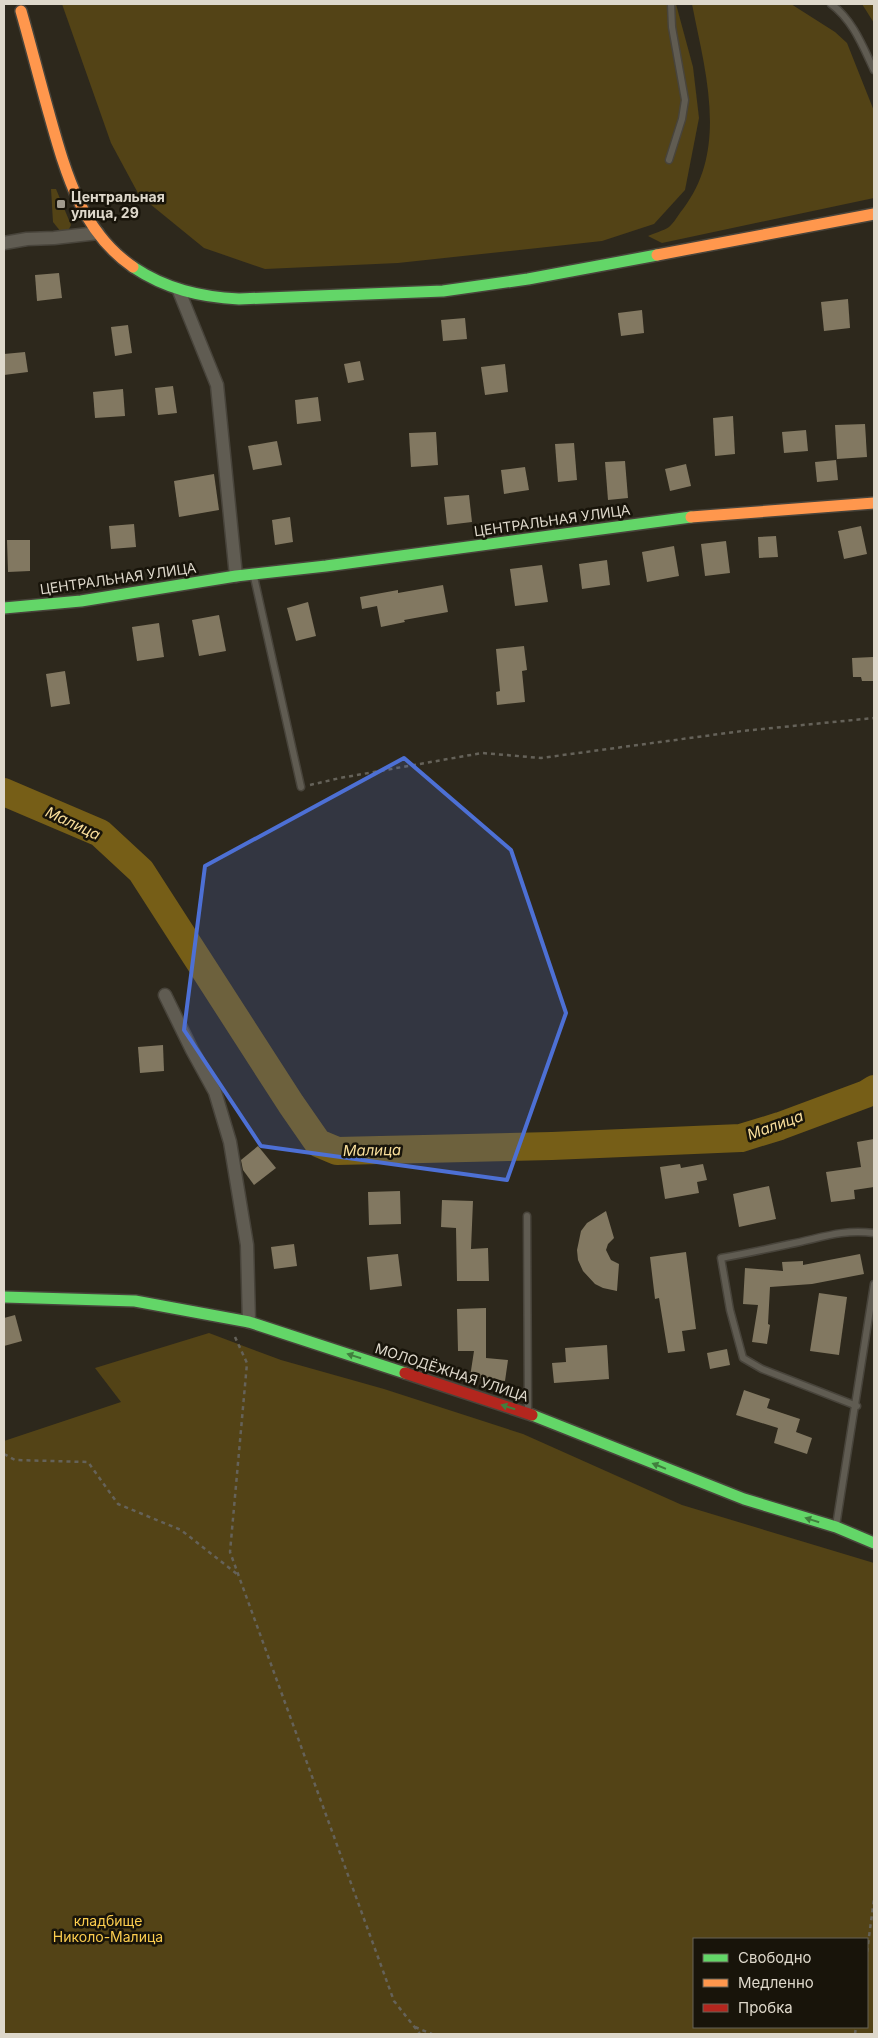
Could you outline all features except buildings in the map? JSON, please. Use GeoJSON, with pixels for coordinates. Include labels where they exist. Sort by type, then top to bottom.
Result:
{"type":"FeatureCollection","features":[{"type":"Feature","properties":{"kind":"street"},"geometry":{"type":"LineString","coordinates":[[20,7],[55,132],[82,209],[111,248],[134,268],[160,284],[179,291],[209,298],[239,299],[442,291],[538,277],[874,214]]}},
{"type":"Feature","properties":{"kind":"street"},"geometry":{"type":"LineString","coordinates":[[4,244],[27,239],[98,233]]}},
{"type":"Feature","properties":{"kind":"street"},"geometry":{"type":"LineString","coordinates":[[179,291],[217,385],[236,576]]}},
{"type":"Feature","properties":{"kind":"street","name":"ЦЕНТРАЛЬНАЯ УЛИЦА"},"geometry":{"type":"LineString","coordinates":[[4,608],[81,601],[236,576],[680,518],[874,503]]}},
{"type":"Feature","properties":{"kind":"street"},"geometry":{"type":"LineString","coordinates":[[166,995],[192,1050],[215,1092],[230,1142],[247,1246],[249,1322]]}},
{"type":"Feature","properties":{"kind":"street","name":"МОЛОДЁЖНАЯ УЛИЦА"},"geometry":{"type":"LineString","coordinates":[[4,1297],[135,1301],[249,1322],[528,1413],[744,1499],[836,1527],[874,1543]]}},
{"type":"Feature","properties":{"kind":"lane"},"geometry":{"type":"LineString","coordinates":[[669,160],[682,120],[685,100],[672,27],[671,4]]}},
{"type":"Feature","properties":{"kind":"lane"},"geometry":{"type":"LineString","coordinates":[[831,4],[839,10],[855,31],[874,70]]}},
{"type":"Feature","properties":{"kind":"lane"},"geometry":{"type":"LineString","coordinates":[[253,575],[302,787]]}},
{"type":"Feature","properties":{"kind":"lane"},"geometry":{"type":"LineString","coordinates":[[527,1216],[528,1413]]}},
{"type":"Feature","properties":{"kind":"lane"},"geometry":{"type":"LineString","coordinates":[[857,1406],[762,1369],[743,1358],[730,1310],[721,1258],[828,1235],[854,1231],[874,1233]]}},
{"type":"Feature","properties":{"kind":"lane"},"geometry":{"type":"LineString","coordinates":[[836,1527],[857,1406],[874,1284]]}},
{"type":"Feature","properties":{"kind":"path"},"geometry":{"type":"LineString","coordinates":[[302,787],[358,774],[482,753],[541,758],[742,731],[874,718]]}},
{"type":"Feature","properties":{"kind":"path"},"geometry":{"type":"LineString","coordinates":[[227,1318],[246,1363],[230,1552],[394,2001],[420,2034]]}},
{"type":"Feature","properties":{"kind":"path"},"geometry":{"type":"LineString","coordinates":[[4,1454],[15,1460],[88,1462],[118,1504],[181,1530],[238,1574]]}},
{"type":"Feature","properties":{"kind":"path"},"geometry":{"type":"LineString","coordinates":[[868,1944],[874,1899]]}},
{"type":"Feature","properties":{"kind":"path"},"geometry":{"type":"LineString","coordinates":[[414,2026],[432,2034]]}},
{"type":"Feature","properties":{"kind":"highlighted area"},"geometry":{"type":"Polygon","coordinates":[[[404,758],[511,850],[566,1013],[507,1180],[261,1146],[184,1030],[205,866],[404,758]]]}},
{"type":"Feature","properties":{"kind":"green space"},"geometry":{"type":"Polygon","coordinates":[[[62,4],[676,4],[693,67],[699,118],[685,190],[654,224],[602,241],[398,263],[265,269],[204,248],[139,195],[111,143],[62,4]]]}},
{"type":"Feature","properties":{"kind":"green space"},"geometry":{"type":"Polygon","coordinates":[[[692,4],[791,4],[835,32],[847,43],[874,111],[874,198],[662,243],[648,236],[671,225],[697,186],[706,161],[710,109],[703,56],[692,4]]]}},
{"type":"Feature","properties":{"kind":"green space"},"geometry":{"type":"Polygon","coordinates":[[[862,4],[874,4],[874,23],[862,4]]]}},
{"type":"Feature","properties":{"kind":"green space"},"geometry":{"type":"Polygon","coordinates":[[[51,189],[56,189],[71,225],[69,229],[61,232],[53,222],[51,189]]]}},
{"type":"Feature","properties":{"kind":"green space","name":"кладбище Николо-Малица"},"geometry":{"type":"Polygon","coordinates":[[[209,1333],[281,1360],[384,1389],[523,1434],[682,1505],[874,1563],[874,2034],[4,2034],[4,1441],[121,1402],[95,1368],[209,1333]]]}},
{"type":"Feature","properties":{"kind":"waterway","name":"Малица"},"geometry":{"type":"LineString","coordinates":[[4,792],[100,833],[141,871],[318,1143],[337,1151],[552,1146],[741,1138],[780,1126],[866,1094],[874,1089]]}},
{"type":"Feature","properties":{"kind":"traffic: fast"},"geometry":{"type":"LineString","coordinates":[[133,267],[158,281],[197,294],[239,299],[443,291],[528,279],[657,255]]}},
{"type":"Feature","properties":{"kind":"traffic: fast"},"geometry":{"type":"LineString","coordinates":[[4,608],[81,601],[236,576],[326,566],[691,517]]}},
{"type":"Feature","properties":{"kind":"traffic: fast"},"geometry":{"type":"LineString","coordinates":[[4,1297],[135,1301],[249,1322],[405,1373]]}},
{"type":"Feature","properties":{"kind":"traffic: fast"},"geometry":{"type":"LineString","coordinates":[[532,1415],[744,1499],[836,1527],[874,1543]]}},
{"type":"Feature","properties":{"kind":"traffic: slow"},"geometry":{"type":"LineString","coordinates":[[21,11],[56,138],[78,200],[101,237],[115,253],[133,267]]}},
{"type":"Feature","properties":{"kind":"traffic: slow"},"geometry":{"type":"LineString","coordinates":[[657,255],[874,214]]}},
{"type":"Feature","properties":{"kind":"traffic: slow"},"geometry":{"type":"LineString","coordinates":[[691,517],[874,503]]}},
{"type":"Feature","properties":{"kind":"traffic: jam"},"geometry":{"type":"LineString","coordinates":[[405,1373],[532,1415]]}},
{"type":"Feature","properties":{"kind":"place","name":"Центральная улица, 29"},"geometry":{"type":"Point","coordinates":[61,204]}}]}
